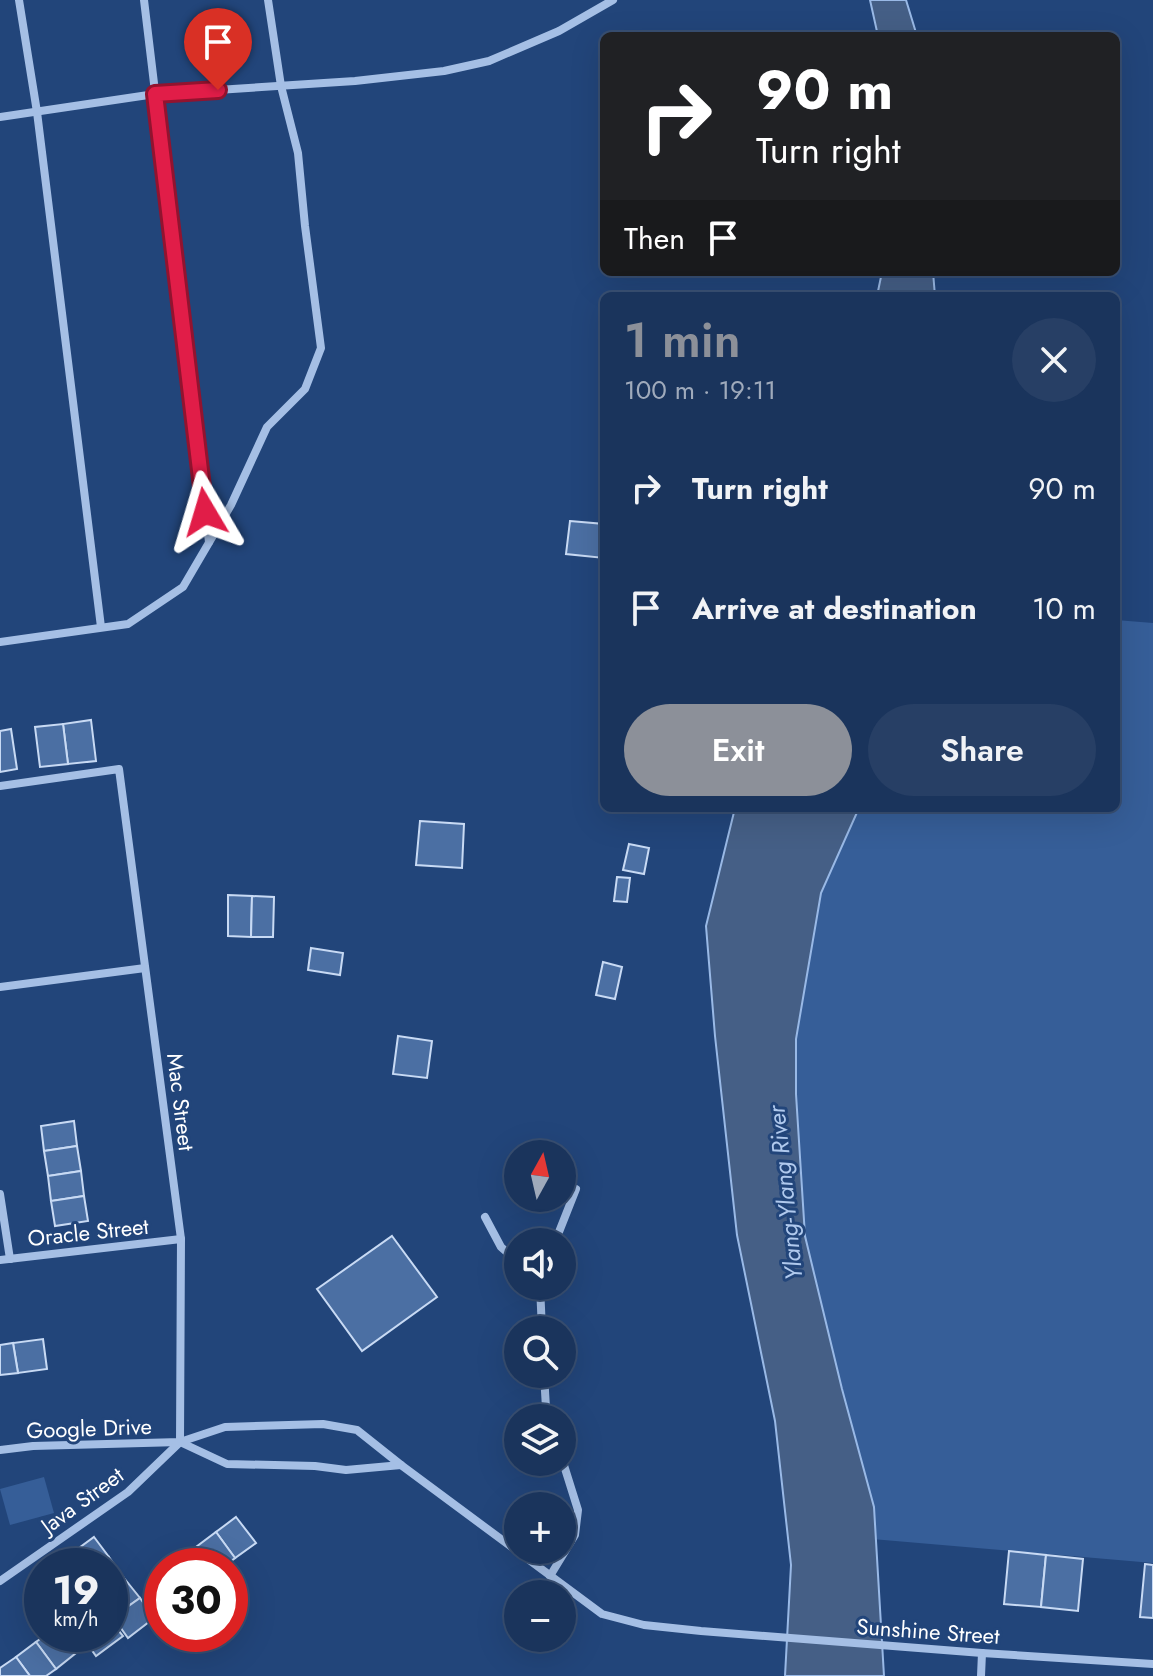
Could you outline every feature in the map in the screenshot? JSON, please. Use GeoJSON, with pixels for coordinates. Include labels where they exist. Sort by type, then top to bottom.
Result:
{"type":"FeatureCollection","features":[{"type":"Feature","properties":{"kind":"street"},"geometry":{"type":"LineString","coordinates":[[19,0],[37,112],[101,627]]}},
{"type":"Feature","properties":{"kind":"street"},"geometry":{"type":"LineString","coordinates":[[144,0],[209,542]]}},
{"type":"Feature","properties":{"kind":"street"},"geometry":{"type":"LineString","coordinates":[[0,642],[128,624],[183,587],[231,505],[267,427],[305,389],[321,348],[298,153],[281,86],[268,0]]}},
{"type":"Feature","properties":{"kind":"street"},"geometry":{"type":"LineString","coordinates":[[0,117],[155,94],[355,81],[444,71],[489,61],[559,31],[613,0]]}},
{"type":"Feature","properties":{"kind":"street","name":"Mac Street"},"geometry":{"type":"LineString","coordinates":[[0,786],[119,769],[181,1239],[180,1442]]}},
{"type":"Feature","properties":{"kind":"street"},"geometry":{"type":"LineString","coordinates":[[0,987],[145,968]]}},
{"type":"Feature","properties":{"kind":"street"},"geometry":{"type":"LineString","coordinates":[[0,1194],[5,1259]]}},
{"type":"Feature","properties":{"kind":"street"},"geometry":{"type":"LineString","coordinates":[[485,1217],[504,1250]]}},
{"type":"Feature","properties":{"kind":"street","name":"Oracle Street"},"geometry":{"type":"LineString","coordinates":[[5,1259],[181,1239]]}},
{"type":"Feature","properties":{"kind":"street","name":"Sunshine Street"},"geometry":{"type":"LineString","coordinates":[[180,1442],[225,1427],[323,1424],[357,1430],[602,1614],[644,1625],[892,1647],[1153,1664]]}},
{"type":"Feature","properties":{"kind":"street"},"geometry":{"type":"LineString","coordinates":[[180,1442],[227,1464],[315,1466],[346,1470],[401,1465]]}},
{"type":"Feature","properties":{"kind":"street","name":"Google Drive"},"geometry":{"type":"LineString","coordinates":[[0,1450],[33,1446],[180,1442]]}},
{"type":"Feature","properties":{"kind":"street","name":"Java Street"},"geometry":{"type":"LineString","coordinates":[[0,1581],[128,1492],[180,1442]]}},
{"type":"Feature","properties":{"kind":"street"},"geometry":{"type":"LineString","coordinates":[[550,1576],[575,1535],[578,1510],[567,1476]]}},
{"type":"Feature","properties":{"kind":"street"},"geometry":{"type":"LineString","coordinates":[[981,1676],[982,1653]]}},
{"type":"Feature","properties":{"kind":"shaded area"},"geometry":{"type":"Polygon","coordinates":[[[1120,620],[1153,623],[1153,1563],[837,1536],[741,1008],[789,812],[1120,812],[1120,620]]]}},
{"type":"Feature","properties":{"kind":"shaded area"},"geometry":{"type":"Polygon","coordinates":[[[44,1477],[54,1513],[10,1525],[0,1489],[44,1477]]]}},
{"type":"Feature","properties":{"kind":"water"},"geometry":{"type":"Polygon","coordinates":[[[870,0],[906,0],[916,32],[877,32],[870,0]]]}},
{"type":"Feature","properties":{"kind":"water"},"geometry":{"type":"Polygon","coordinates":[[[881,276],[933,276],[935,292],[878,292],[881,276]]]}},
{"type":"Feature","properties":{"kind":"water","name":"Ylang-Ylang River"},"geometry":{"type":"Polygon","coordinates":[[[734,812],[857,812],[821,893],[796,1039],[796,1094],[805,1236],[874,1507],[884,1676],[785,1676],[791,1565],[775,1421],[737,1235],[706,926],[734,812]]]}},
{"type":"Feature","properties":{"kind":"building"},"geometry":{"type":"Polygon","coordinates":[[[570,521],[600,524],[600,558],[566,554],[570,521]]]}},
{"type":"Feature","properties":{"kind":"building"},"geometry":{"type":"Polygon","coordinates":[[[91,720],[96,761],[68,764],[63,724],[91,720]]]}},
{"type":"Feature","properties":{"kind":"building"},"geometry":{"type":"Polygon","coordinates":[[[63,724],[68,764],[40,767],[35,727],[63,724]]]}},
{"type":"Feature","properties":{"kind":"building"},"geometry":{"type":"Polygon","coordinates":[[[11,729],[17,769],[0,772],[0,731],[11,729]]]}},
{"type":"Feature","properties":{"kind":"building"},"geometry":{"type":"Polygon","coordinates":[[[420,821],[464,824],[462,868],[416,865],[420,821]]]}},
{"type":"Feature","properties":{"kind":"building"},"geometry":{"type":"Polygon","coordinates":[[[629,844],[649,848],[644,874],[623,870],[629,844]]]}},
{"type":"Feature","properties":{"kind":"building"},"geometry":{"type":"Polygon","coordinates":[[[617,877],[630,878],[627,902],[614,901],[617,877]]]}},
{"type":"Feature","properties":{"kind":"building"},"geometry":{"type":"Polygon","coordinates":[[[228,895],[252,896],[251,937],[228,936],[228,895]]]}},
{"type":"Feature","properties":{"kind":"building"},"geometry":{"type":"Polygon","coordinates":[[[252,896],[274,897],[273,937],[251,937],[252,896]]]}},
{"type":"Feature","properties":{"kind":"building"},"geometry":{"type":"Polygon","coordinates":[[[311,948],[343,953],[340,975],[308,970],[311,948]]]}},
{"type":"Feature","properties":{"kind":"building"},"geometry":{"type":"Polygon","coordinates":[[[603,962],[622,967],[615,999],[596,995],[603,962]]]}},
{"type":"Feature","properties":{"kind":"building"},"geometry":{"type":"Polygon","coordinates":[[[398,1036],[432,1041],[427,1078],[393,1074],[398,1036]]]}},
{"type":"Feature","properties":{"kind":"building"},"geometry":{"type":"Polygon","coordinates":[[[74,1121],[77,1146],[44,1151],[41,1126],[74,1121]]]}},
{"type":"Feature","properties":{"kind":"building"},"geometry":{"type":"Polygon","coordinates":[[[77,1146],[81,1171],[48,1176],[44,1151],[77,1146]]]}},
{"type":"Feature","properties":{"kind":"building"},"geometry":{"type":"Polygon","coordinates":[[[81,1171],[84,1196],[51,1201],[48,1176],[81,1171]]]}},
{"type":"Feature","properties":{"kind":"building"},"geometry":{"type":"Polygon","coordinates":[[[84,1196],[88,1221],[55,1226],[51,1201],[84,1196]]]}},
{"type":"Feature","properties":{"kind":"building"},"geometry":{"type":"Polygon","coordinates":[[[392,1236],[437,1297],[362,1351],[317,1289],[392,1236]]]}},
{"type":"Feature","properties":{"kind":"building"},"geometry":{"type":"Polygon","coordinates":[[[43,1339],[47,1369],[18,1373],[13,1343],[43,1339]]]}},
{"type":"Feature","properties":{"kind":"building"},"geometry":{"type":"Polygon","coordinates":[[[13,1343],[18,1373],[0,1375],[0,1345],[13,1343]]]}},
{"type":"Feature","properties":{"kind":"building"},"geometry":{"type":"Polygon","coordinates":[[[236,1517],[256,1543],[248,1549],[228,1548],[216,1532],[236,1517]]]}},
{"type":"Feature","properties":{"kind":"building"},"geometry":{"type":"Polygon","coordinates":[[[216,1532],[228,1548],[197,1548],[216,1532]]]}},
{"type":"Feature","properties":{"kind":"building"},"geometry":{"type":"Polygon","coordinates":[[[94,1537],[102,1548],[79,1548],[94,1537]]]}},
{"type":"Feature","properties":{"kind":"building"},"geometry":{"type":"Polygon","coordinates":[[[1009,1551],[1046,1555],[1041,1607],[1004,1604],[1009,1551]]]}},
{"type":"Feature","properties":{"kind":"building"},"geometry":{"type":"Polygon","coordinates":[[[1046,1555],[1083,1559],[1078,1611],[1041,1607],[1046,1555]]]}},
{"type":"Feature","properties":{"kind":"building"},"geometry":{"type":"Polygon","coordinates":[[[1145,1564],[1153,1565],[1153,1618],[1140,1617],[1145,1564]]]}},
{"type":"Feature","properties":{"kind":"building"},"geometry":{"type":"Polygon","coordinates":[[[128,1583],[140,1598],[128,1606],[128,1583]]]}},
{"type":"Feature","properties":{"kind":"building"},"geometry":{"type":"Polygon","coordinates":[[[140,1598],[144,1604],[144,1626],[128,1638],[128,1606],[140,1598]]]}},
{"type":"Feature","properties":{"kind":"building"},"geometry":{"type":"Polygon","coordinates":[[[24,1651],[43,1652],[56,1669],[46,1676],[30,1676],[16,1657],[24,1651]]]}},
{"type":"Feature","properties":{"kind":"building"},"geometry":{"type":"Polygon","coordinates":[[[43,1652],[75,1652],[76,1653],[56,1669],[43,1652]]]}},
{"type":"Feature","properties":{"kind":"building"},"geometry":{"type":"Polygon","coordinates":[[[16,1657],[30,1676],[0,1676],[0,1668],[16,1657]]]}},
{"type":"Feature","properties":{"kind":"route"},"geometry":{"type":"LineString","coordinates":[[205,512],[155,94],[218,90]]}}]}
